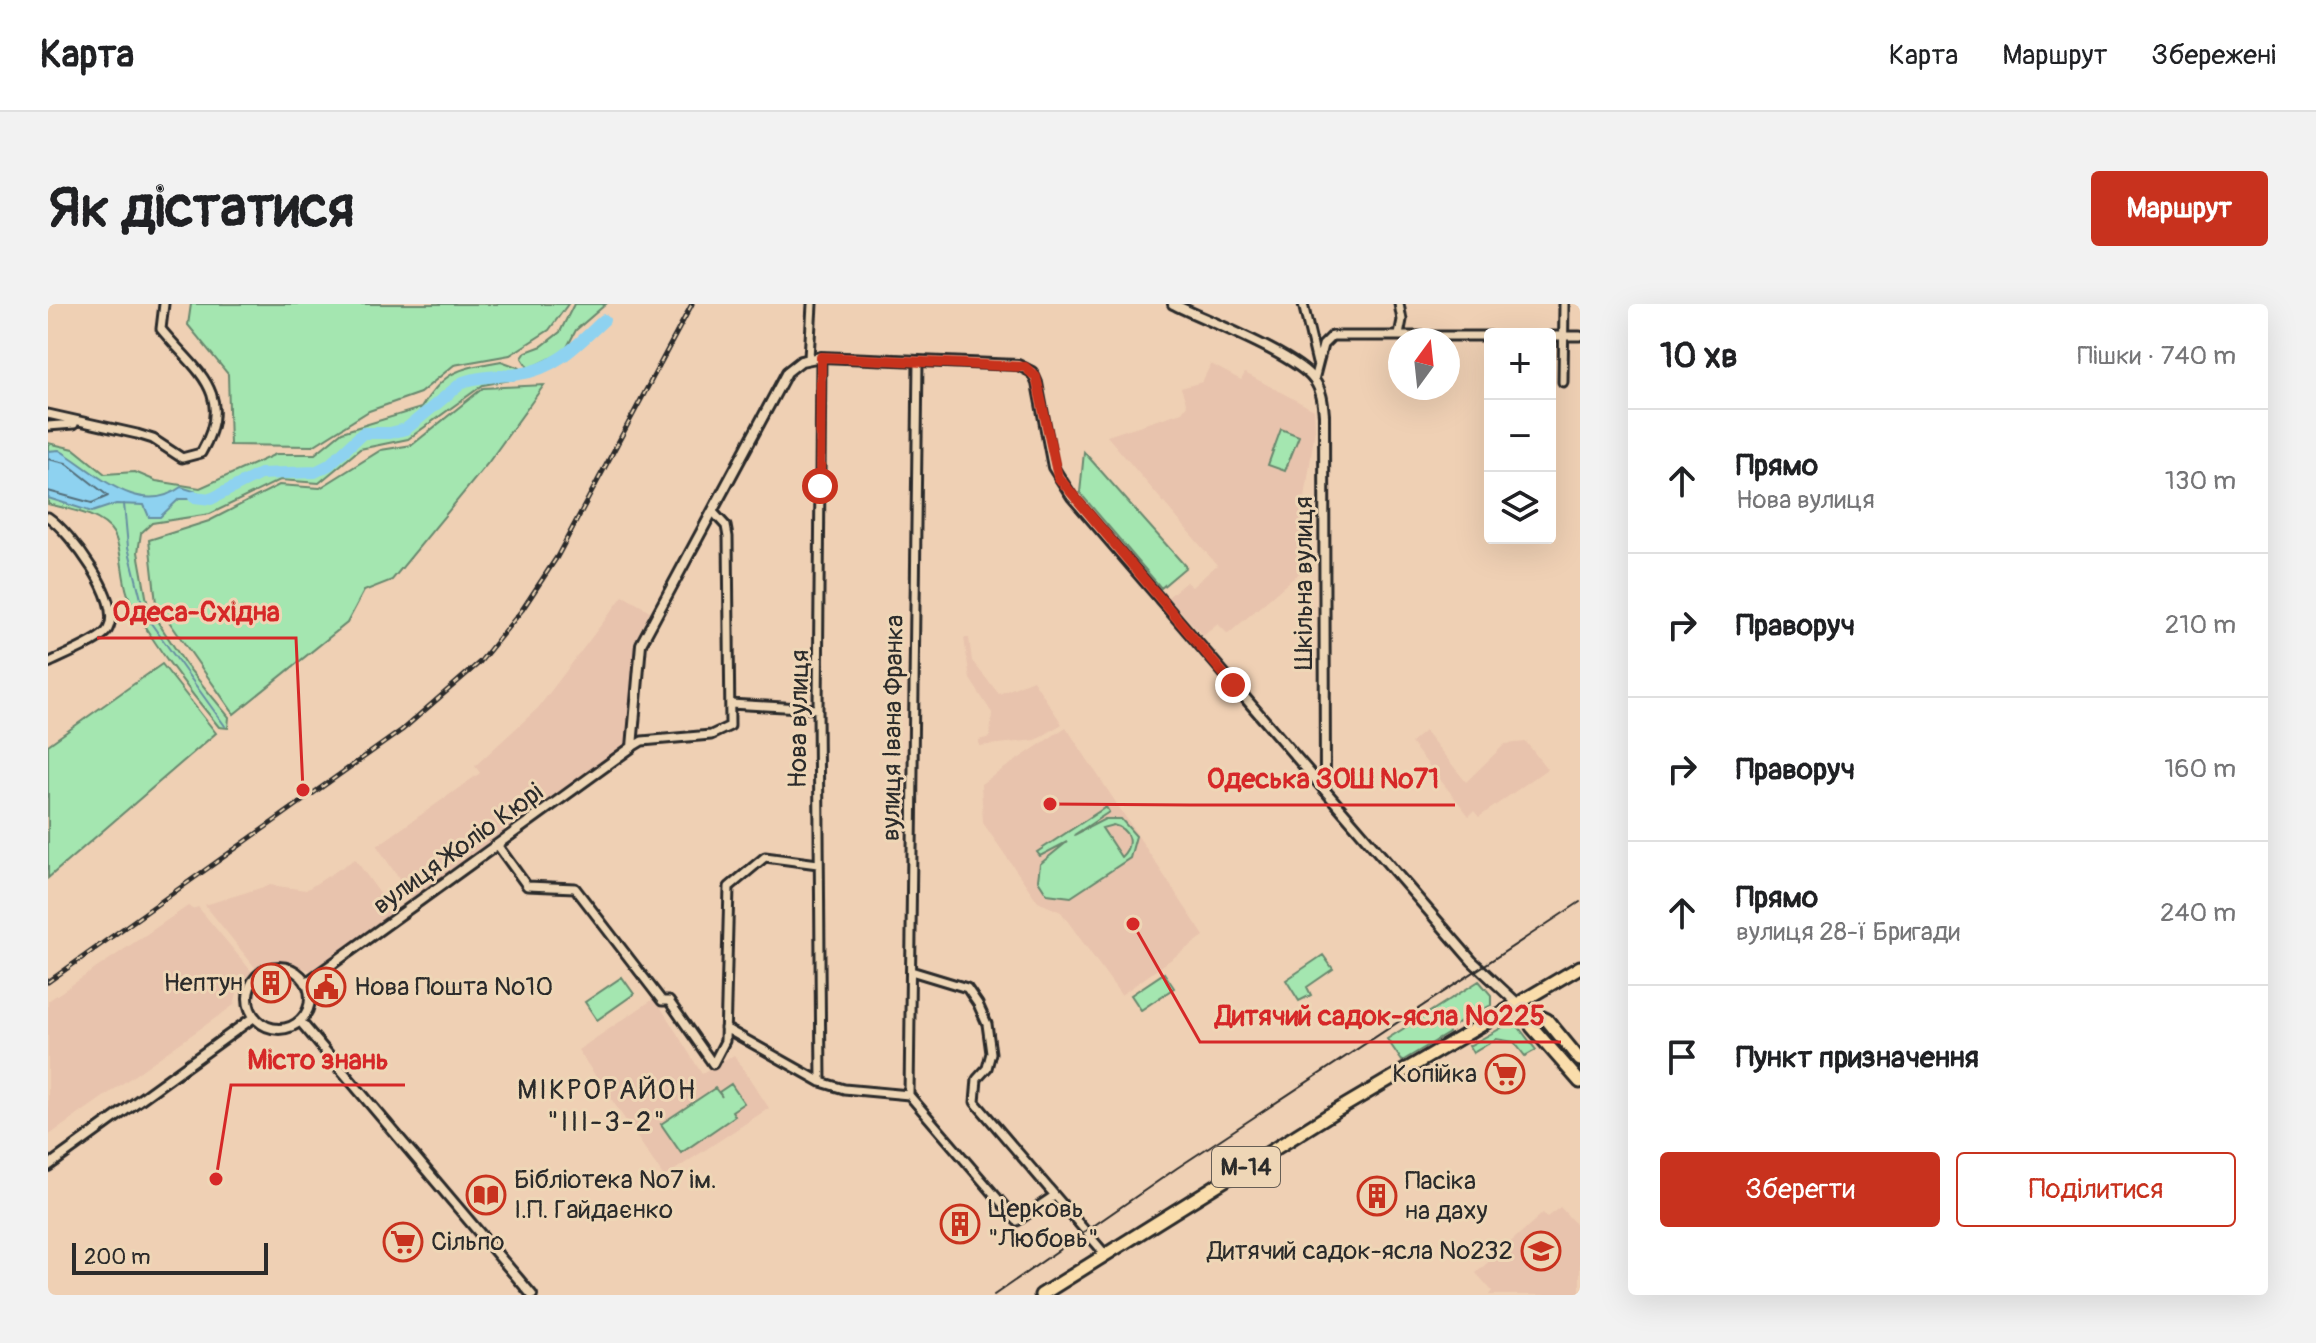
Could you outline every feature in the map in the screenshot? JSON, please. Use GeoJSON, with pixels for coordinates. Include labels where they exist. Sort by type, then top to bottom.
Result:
{"type":"FeatureCollection","features":[{"type":"Feature","properties":{"kind":"main road","name":"М-14"},"geometry":{"type":"LineString","coordinates":[[1534,993],[1541,983],[1580,960]]}},
{"type":"Feature","properties":{"kind":"main road","name":"М-14"},"geometry":{"type":"LineString","coordinates":[[1041,1295],[1580,967]]}},
{"type":"Feature","properties":{"kind":"main road"},"geometry":{"type":"LineString","coordinates":[[1517,1003],[1531,1014],[1547,1020],[1580,1060]]}},
{"type":"Feature","properties":{"kind":"main road"},"geometry":{"type":"LineString","coordinates":[[1531,1014],[1532,1027],[1580,1082]]}},
{"type":"Feature","properties":{"kind":"street"},"geometry":{"type":"LineString","coordinates":[[48,414],[153,439],[182,458],[201,453],[209,435],[213,396],[196,364],[161,329],[164,304]]}},
{"type":"Feature","properties":{"kind":"street"},"geometry":{"type":"LineString","coordinates":[[809,358],[812,304]]}},
{"type":"Feature","properties":{"kind":"street"},"geometry":{"type":"LineString","coordinates":[[1173,304],[1275,354],[1314,380]]}},
{"type":"Feature","properties":{"kind":"street"},"geometry":{"type":"LineString","coordinates":[[1303,304],[1318,365]]}},
{"type":"Feature","properties":{"kind":"street"},"geometry":{"type":"LineString","coordinates":[[1399,304],[1400,328]]}},
{"type":"Feature","properties":{"kind":"street"},"geometry":{"type":"LineString","coordinates":[[1563,382],[1564,304]]}},
{"type":"Feature","properties":{"kind":"street","name":"Шкільна вулиця"},"geometry":{"type":"LineString","coordinates":[[1325,788],[1324,415],[1314,380],[1323,345],[1332,336],[1388,335]]}},
{"type":"Feature","properties":{"kind":"street","name":"Шкільна вулиця"},"geometry":{"type":"LineString","coordinates":[[1460,336],[1484,336]]}},
{"type":"Feature","properties":{"kind":"street"},"geometry":{"type":"LineString","coordinates":[[1556,336],[1580,336]]}},
{"type":"Feature","properties":{"kind":"street"},"geometry":{"type":"LineString","coordinates":[[632,747],[641,644],[787,372],[809,358],[821,357],[1018,365],[1032,372],[1037,383],[1053,467],[1078,505],[1472,961],[1517,1003]]}},
{"type":"Feature","properties":{"kind":"street","name":"Нова вулиця"},"geometry":{"type":"LineString","coordinates":[[821,357],[818,709],[818,864],[823,973],[821,1082]]}},
{"type":"Feature","properties":{"kind":"street","name":"вулиця Івана Франка"},"geometry":{"type":"LineString","coordinates":[[909,1095],[918,361]]}},
{"type":"Feature","properties":{"kind":"street"},"geometry":{"type":"LineString","coordinates":[[48,426],[81,423]]}},
{"type":"Feature","properties":{"kind":"street"},"geometry":{"type":"LineString","coordinates":[[632,747],[642,741],[725,731],[730,726],[728,537],[726,526],[714,513]]}},
{"type":"Feature","properties":{"kind":"street"},"geometry":{"type":"LineString","coordinates":[[48,517],[62,526],[85,555],[106,600],[110,622],[104,634],[48,663]]}},
{"type":"Feature","properties":{"kind":"street"},"geometry":{"type":"LineString","coordinates":[[730,704],[818,709]]}},
{"type":"Feature","properties":{"kind":"street","name":"вулиця Жоліо Кюрі"},"geometry":{"type":"LineString","coordinates":[[306,983],[632,747]]}},
{"type":"Feature","properties":{"kind":"street"},"geometry":{"type":"LineString","coordinates":[[498,846],[527,886],[575,888],[662,1001],[669,1001],[713,1064],[725,1041],[729,887],[765,857],[818,864]]}},
{"type":"Feature","properties":{"kind":"street"},"geometry":{"type":"LineString","coordinates":[[281,967],[300,975],[306,983],[310,1003],[300,1021],[281,1029],[261,1024],[254,1017],[247,998],[257,974],[281,967]]}},
{"type":"Feature","properties":{"kind":"street"},"geometry":{"type":"LineString","coordinates":[[911,971],[967,988],[978,1004],[987,1024],[991,1053],[987,1068],[977,1079],[975,1102],[1105,1254]]}},
{"type":"Feature","properties":{"kind":"street"},"geometry":{"type":"LineString","coordinates":[[48,1166],[254,1017]]}},
{"type":"Feature","properties":{"kind":"street"},"geometry":{"type":"LineString","coordinates":[[300,1021],[532,1295]]}},
{"type":"Feature","properties":{"kind":"street"},"geometry":{"type":"LineString","coordinates":[[725,1028],[821,1082],[844,1089],[909,1095],[1017,1221],[1054,1196]]}},
{"type":"Feature","properties":{"kind":"shaded area"},"geometry":{"type":"Polygon","coordinates":[[[1211,364],[1241,380],[1245,373],[1314,410],[1315,429],[1301,526],[1304,569],[1228,634],[1218,624],[1203,636],[1168,597],[1186,582],[1192,587],[1217,565],[1107,436],[1182,412],[1187,405],[1181,388],[1202,382],[1211,364]]]}},
{"type":"Feature","properties":{"kind":"shaded area"},"geometry":{"type":"Polygon","coordinates":[[[623,596],[650,611],[633,644],[638,647],[627,743],[412,898],[377,846],[480,773],[475,766],[538,708],[623,596]]]}},
{"type":"Feature","properties":{"kind":"shaded area"},"geometry":{"type":"Polygon","coordinates":[[[964,638],[969,638],[972,661],[999,694],[1033,680],[1062,724],[1036,740],[979,746],[979,740],[990,737],[992,713],[970,679],[964,638]]]}},
{"type":"Feature","properties":{"kind":"shaded area"},"geometry":{"type":"Polygon","coordinates":[[[1066,727],[1204,936],[1121,995],[1061,912],[1038,902],[983,823],[981,784],[1066,727]]]}},
{"type":"Feature","properties":{"kind":"shaded area"},"geometry":{"type":"Polygon","coordinates":[[[1425,731],[1466,782],[1505,744],[1526,742],[1547,769],[1479,817],[1474,811],[1469,816],[1411,743],[1425,731]]]}},
{"type":"Feature","properties":{"kind":"shaded area"},"geometry":{"type":"Polygon","coordinates":[[[355,859],[391,909],[388,912],[390,915],[313,971],[279,962],[257,970],[205,905],[270,885],[306,890],[355,859]]]}},
{"type":"Feature","properties":{"kind":"shaded area"},"geometry":{"type":"Polygon","coordinates":[[[188,906],[192,909],[198,907],[252,972],[245,978],[241,974],[230,984],[237,993],[234,1005],[48,1136],[48,1001],[188,906]]]}},
{"type":"Feature","properties":{"kind":"shaded area"},"geometry":{"type":"Polygon","coordinates":[[[655,998],[702,1074],[734,1055],[769,1108],[664,1177],[578,1050],[655,998]]]}},
{"type":"Feature","properties":{"kind":"shaded area","name":"Дитячий садок-ясла №232"},"geometry":{"type":"Polygon","coordinates":[[[1560,1207],[1580,1229],[1580,1295],[1489,1295],[1492,1291],[1476,1273],[1543,1213],[1547,1217],[1560,1207]]]}},
{"type":"Feature","properties":{"kind":"green space"},"geometry":{"type":"Polygon","coordinates":[[[191,304],[568,304],[549,330],[510,355],[454,365],[420,393],[369,411],[313,446],[230,445],[228,374],[188,325],[191,304]]]}},
{"type":"Feature","properties":{"kind":"green space"},"geometry":{"type":"Polygon","coordinates":[[[574,304],[606,304],[576,330],[565,351],[529,369],[522,358],[526,352],[542,346],[560,332],[574,304]]]}},
{"type":"Feature","properties":{"kind":"green space"},"geometry":{"type":"Polygon","coordinates":[[[501,361],[520,368],[521,378],[483,385],[408,439],[360,449],[319,483],[280,480],[210,514],[152,523],[141,533],[138,552],[148,607],[186,665],[229,717],[228,728],[219,727],[145,626],[128,595],[117,541],[109,527],[84,513],[48,504],[48,443],[74,449],[105,474],[135,472],[156,481],[200,488],[276,454],[315,454],[342,432],[421,408],[438,386],[454,373],[501,361]]]}},
{"type":"Feature","properties":{"kind":"green space"},"geometry":{"type":"Polygon","coordinates":[[[544,385],[488,463],[392,580],[364,591],[347,623],[234,714],[156,603],[149,540],[209,521],[279,485],[320,488],[381,450],[412,445],[483,388],[544,385]]]}},
{"type":"Feature","properties":{"kind":"green space"},"geometry":{"type":"Polygon","coordinates":[[[1281,429],[1299,436],[1285,471],[1268,465],[1281,429]]]}},
{"type":"Feature","properties":{"kind":"green space"},"geometry":{"type":"Polygon","coordinates":[[[1084,452],[1186,567],[1161,588],[1080,493],[1084,452]]]}},
{"type":"Feature","properties":{"kind":"green space"},"geometry":{"type":"Polygon","coordinates":[[[162,664],[216,733],[48,878],[48,745],[162,664]]]}},
{"type":"Feature","properties":{"kind":"green space"},"geometry":{"type":"Polygon","coordinates":[[[1106,807],[1109,812],[1074,835],[1105,819],[1121,819],[1136,836],[1130,858],[1071,897],[1047,894],[1038,880],[1040,864],[1067,842],[1040,856],[1037,852],[1106,807]],[[1119,827],[1102,828],[1121,857],[1129,843],[1119,827]]]}},
{"type":"Feature","properties":{"kind":"green space"},"geometry":{"type":"Polygon","coordinates":[[[1323,955],[1333,969],[1307,987],[1311,995],[1299,1001],[1286,980],[1323,955]]]}},
{"type":"Feature","properties":{"kind":"green space"},"geometry":{"type":"Polygon","coordinates":[[[1164,973],[1174,988],[1141,1010],[1131,995],[1164,973]]]}},
{"type":"Feature","properties":{"kind":"green space"},"geometry":{"type":"Polygon","coordinates":[[[622,977],[634,994],[597,1020],[585,1002],[622,977]]]}},
{"type":"Feature","properties":{"kind":"green space"},"geometry":{"type":"Polygon","coordinates":[[[1479,981],[1491,995],[1491,1005],[1448,1029],[1449,1033],[1402,1061],[1387,1039],[1479,981]]]}},
{"type":"Feature","properties":{"kind":"green space"},"geometry":{"type":"Polygon","coordinates":[[[1539,1019],[1580,1066],[1580,1075],[1540,1029],[1535,1022],[1539,1019]]]}},
{"type":"Feature","properties":{"kind":"green space"},"geometry":{"type":"Polygon","coordinates":[[[1514,1021],[1536,1050],[1525,1056],[1514,1042],[1496,1039],[1473,1053],[1469,1046],[1514,1021]]]}},
{"type":"Feature","properties":{"kind":"green space"},"geometry":{"type":"Polygon","coordinates":[[[731,1084],[744,1103],[732,1111],[735,1116],[681,1153],[661,1124],[715,1088],[722,1097],[719,1092],[731,1084]]]}},
{"type":"Feature","properties":{"kind":"green space"},"geometry":{"type":"Polygon","coordinates":[[[1371,1179],[1379,1192],[1371,1198],[1382,1196],[1385,1201],[1376,1206],[1361,1186],[1371,1179]]]}},
{"type":"Feature","properties":{"kind":"water"},"geometry":{"type":"Polygon","coordinates":[[[59,450],[102,479],[133,495],[149,498],[181,487],[197,492],[192,499],[179,499],[160,517],[149,517],[144,505],[116,504],[92,512],[48,498],[48,451],[59,450]]]}},
{"type":"Feature","properties":{"kind":"waterway"},"geometry":{"type":"LineString","coordinates":[[194,497],[211,499],[260,474],[315,472],[329,465],[363,433],[390,433],[406,429],[463,382],[544,367],[566,354],[604,320]]}},
{"type":"Feature","properties":{"kind":"waterway"},"geometry":{"type":"LineString","coordinates":[[124,504],[128,547],[145,615],[225,726]]}},
{"type":"Feature","properties":{"kind":"tram line"},"geometry":{"type":"LineString","coordinates":[[994,1295],[1177,1168],[1580,902]]}},
{"type":"Feature","properties":{"kind":"railway"},"geometry":{"type":"LineString","coordinates":[[48,982],[402,730],[480,662],[522,610],[557,557],[692,304]]}},
{"type":"Feature","properties":{"kind":"place","name":"Одеса-Східна"},"geometry":{"type":"Point","coordinates":[303,790]}},
{"type":"Feature","properties":{"kind":"place","name":"Одеська ЗОШ №71"},"geometry":{"type":"Point","coordinates":[1050,804]}},
{"type":"Feature","properties":{"kind":"place","name":"Дитячий садок-ясла №225"},"geometry":{"type":"Point","coordinates":[1133,924]}},
{"type":"Feature","properties":{"kind":"place","name":"Нептун"},"geometry":{"type":"Point","coordinates":[271,983]}},
{"type":"Feature","properties":{"kind":"place","name":"Нова Пошта №10"},"geometry":{"type":"Point","coordinates":[326,987]}},
{"type":"Feature","properties":{"kind":"place","name":"Копійка"},"geometry":{"type":"Point","coordinates":[1505,1074]}},
{"type":"Feature","properties":{"kind":"place","name":"Місто знань"},"geometry":{"type":"Point","coordinates":[216,1179]}},
{"type":"Feature","properties":{"kind":"place","name":"Бібліотека №7 ім. І.П. Гайдаєнко"},"geometry":{"type":"Point","coordinates":[486,1195]}},
{"type":"Feature","properties":{"kind":"place","name":"Пасіка на даху"},"geometry":{"type":"Point","coordinates":[1377,1196]}},
{"type":"Feature","properties":{"kind":"place","name":"Церковь \"Любовь\""},"geometry":{"type":"Point","coordinates":[960,1224]}},
{"type":"Feature","properties":{"kind":"place","name":"Сільпо"},"geometry":{"type":"Point","coordinates":[403,1242]}},
{"type":"Feature","properties":{"kind":"place","name":"Дитячий садок-ясла №232"},"geometry":{"type":"Point","coordinates":[1541,1251]}},
{"type":"Feature","properties":{"kind":"district","name":"МІКРОРАЙОН \"ІІІ-3-2\""},"geometry":{"type":"Point","coordinates":[607,1106]}},
{"type":"Feature","properties":{"kind":"route"},"geometry":{"type":"LineString","coordinates":[[820,486],[821,357],[1025,367],[1036,377],[1050,455],[1058,477],[1078,505],[1233,685]]}}]}
